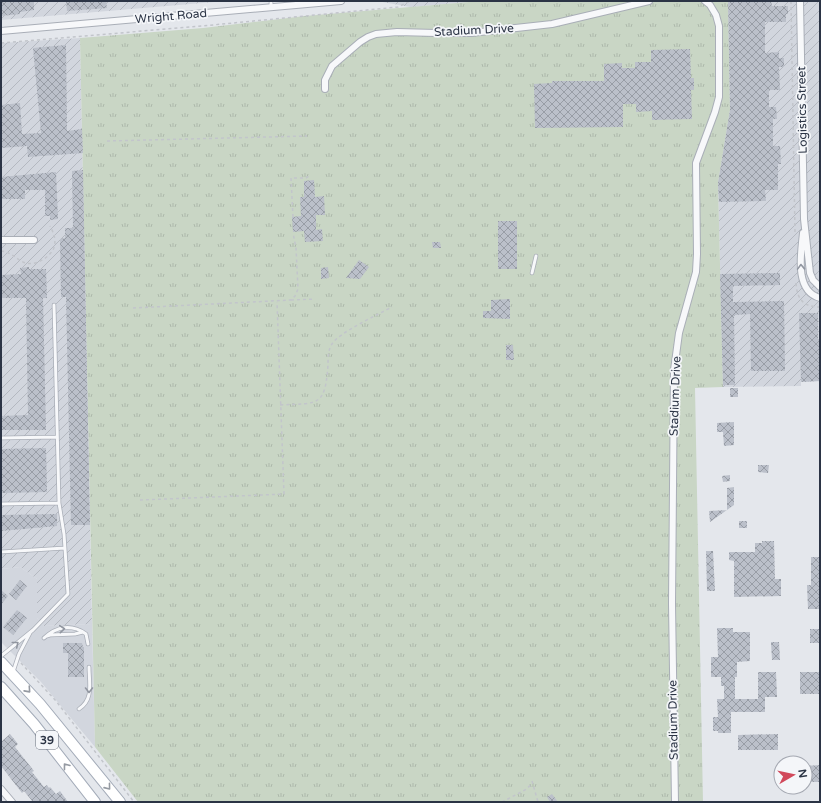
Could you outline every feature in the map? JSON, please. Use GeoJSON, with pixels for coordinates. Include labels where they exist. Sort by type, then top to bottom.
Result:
{"type":"FeatureCollection","features":[{"type":"Feature","properties":{"kind":"main road","name":"39"},"geometry":{"type":"LineString","coordinates":[[1,662],[40,704],[120,802]]}},
{"type":"Feature","properties":{"kind":"main road","name":"39"},"geometry":{"type":"LineString","coordinates":[[1,687],[34,724],[95,802]]}},
{"type":"Feature","properties":{"kind":"street","name":"Wright Road"},"geometry":{"type":"LineString","coordinates":[[1,31],[271,4],[341,1]]}},
{"type":"Feature","properties":{"kind":"street","name":"Stadium Drive"},"geometry":{"type":"LineString","coordinates":[[325,89],[325,80],[332,66],[360,42],[376,34],[397,32],[471,33],[552,24],[649,1]]}},
{"type":"Feature","properties":{"kind":"street","name":"Stadium Drive"},"geometry":{"type":"LineString","coordinates":[[675,802],[672,610],[674,370],[679,333],[696,272],[696,163],[715,112],[720,90],[719,26],[716,15],[710,5],[705,1]]}},
{"type":"Feature","properties":{"kind":"street","name":"Logistics Street"},"geometry":{"type":"LineString","coordinates":[[800,1],[804,219],[810,273],[813,280],[820,288]]}},
{"type":"Feature","properties":{"kind":"street","name":"Logistics Street"},"geometry":{"type":"LineString","coordinates":[[804,219],[801,246],[802,276],[807,288],[812,294],[820,298]]}},
{"type":"Feature","properties":{"kind":"street"},"geometry":{"type":"LineString","coordinates":[[1,240],[34,240]]}},
{"type":"Feature","properties":{"kind":"street"},"geometry":{"type":"LineString","coordinates":[[1,789],[12,802]]}},
{"type":"Feature","properties":{"kind":"lane"},"geometry":{"type":"LineString","coordinates":[[532,273],[536,256]]}},
{"type":"Feature","properties":{"kind":"lane"},"geometry":{"type":"LineString","coordinates":[[1,656],[31,632],[68,594],[65,548],[59,503],[54,304]]}},
{"type":"Feature","properties":{"kind":"lane"},"geometry":{"type":"LineString","coordinates":[[1,438],[57,437]]}},
{"type":"Feature","properties":{"kind":"lane"},"geometry":{"type":"LineString","coordinates":[[1,504],[59,503]]}},
{"type":"Feature","properties":{"kind":"lane"},"geometry":{"type":"LineString","coordinates":[[1,552],[65,548]]}},
{"type":"Feature","properties":{"kind":"lane"},"geometry":{"type":"LineString","coordinates":[[44,638],[51,631],[76,628],[86,634],[88,644]]}},
{"type":"Feature","properties":{"kind":"lane"},"geometry":{"type":"LineString","coordinates":[[13,674],[17,659],[31,632]]}},
{"type":"Feature","properties":{"kind":"lane"},"geometry":{"type":"LineString","coordinates":[[79,709],[86,704],[89,697],[89,667]]}},
{"type":"Feature","properties":{"kind":"path"},"geometry":{"type":"LineString","coordinates":[[1,43],[202,26],[398,7],[410,1]]}},
{"type":"Feature","properties":{"kind":"path"},"geometry":{"type":"LineString","coordinates":[[791,1],[796,235]]}},
{"type":"Feature","properties":{"kind":"path"},"geometry":{"type":"LineString","coordinates":[[106,141],[307,136]]}},
{"type":"Feature","properties":{"kind":"path"},"geometry":{"type":"LineString","coordinates":[[293,217],[291,178],[306,178],[309,176]]}},
{"type":"Feature","properties":{"kind":"path"},"geometry":{"type":"LineString","coordinates":[[1,252],[8,252],[23,262],[30,263],[46,259],[54,246],[55,240],[50,226]]}},
{"type":"Feature","properties":{"kind":"path"},"geometry":{"type":"LineString","coordinates":[[291,300],[295,296],[298,289],[296,248],[293,233]]}},
{"type":"Feature","properties":{"kind":"path"},"geometry":{"type":"LineString","coordinates":[[796,282],[796,290],[800,300],[809,306],[820,307]]}},
{"type":"Feature","properties":{"kind":"path"},"geometry":{"type":"LineString","coordinates":[[133,308],[315,299]]}},
{"type":"Feature","properties":{"kind":"path"},"geometry":{"type":"LineString","coordinates":[[140,500],[284,494],[277,302]]}},
{"type":"Feature","properties":{"kind":"path"},"geometry":{"type":"LineString","coordinates":[[280,406],[317,402],[323,396],[327,383],[328,358],[331,344],[338,337],[392,306]]}},
{"type":"Feature","properties":{"kind":"path"},"geometry":{"type":"LineString","coordinates":[[17,659],[56,701],[134,802]]}},
{"type":"Feature","properties":{"kind":"path"},"geometry":{"type":"LineString","coordinates":[[502,802],[525,790],[532,782],[538,802]]}},
{"type":"Feature","properties":{"kind":"shaded area"},"geometry":{"type":"Polygon","coordinates":[[[1,1],[226,1],[1,20],[1,1]]]}},
{"type":"Feature","properties":{"kind":"shaded area"},"geometry":{"type":"Polygon","coordinates":[[[377,1],[480,1],[410,7],[377,1]]]}},
{"type":"Feature","properties":{"kind":"shaded area"},"geometry":{"type":"Polygon","coordinates":[[[728,1],[820,1],[820,381],[801,382],[801,386],[723,387],[718,183],[730,110],[728,1]]]}},
{"type":"Feature","properties":{"kind":"shaded area"},"geometry":{"type":"Polygon","coordinates":[[[80,38],[92,624],[44,626],[37,618],[37,579],[20,567],[1,569],[1,43],[80,38]]]}},
{"type":"Feature","properties":{"kind":"shaded area"},"geometry":{"type":"Polygon","coordinates":[[[20,567],[37,579],[37,618],[44,626],[92,624],[95,747],[41,682],[1,642],[1,569],[20,567]]]}},
{"type":"Feature","properties":{"kind":"green space"},"geometry":{"type":"Polygon","coordinates":[[[480,1],[728,1],[730,110],[718,183],[723,387],[695,388],[703,802],[138,802],[95,747],[80,38],[203,28],[305,16],[480,1]]]}},
{"type":"Feature","properties":{"kind":"building"},"geometry":{"type":"Polygon","coordinates":[[[1,1],[34,1],[34,10],[20,12],[20,14],[1,16],[1,1]]]}},
{"type":"Feature","properties":{"kind":"building"},"geometry":{"type":"Polygon","coordinates":[[[66,1],[106,1],[107,8],[67,11],[66,1]]]}},
{"type":"Feature","properties":{"kind":"building"},"geometry":{"type":"Polygon","coordinates":[[[728,1],[771,1],[772,6],[788,6],[786,22],[765,22],[765,53],[779,52],[779,58],[784,58],[784,67],[779,67],[780,90],[769,90],[769,107],[776,107],[777,119],[773,119],[773,146],[780,146],[781,164],[778,164],[778,190],[765,190],[766,201],[719,202],[718,183],[730,110],[728,1]]]}},
{"type":"Feature","properties":{"kind":"building"},"geometry":{"type":"Polygon","coordinates":[[[66,45],[67,131],[82,129],[83,153],[28,157],[27,146],[1,148],[1,105],[20,103],[22,134],[41,133],[33,48],[66,45]]]}},
{"type":"Feature","properties":{"kind":"building"},"geometry":{"type":"Polygon","coordinates":[[[690,49],[691,78],[694,78],[694,90],[691,90],[692,119],[652,120],[652,111],[636,112],[636,104],[623,104],[623,127],[535,128],[534,84],[552,83],[552,81],[604,81],[604,64],[622,63],[622,68],[635,68],[635,62],[651,62],[651,50],[690,49]]]}},
{"type":"Feature","properties":{"kind":"building"},"geometry":{"type":"Polygon","coordinates":[[[83,170],[90,525],[71,525],[66,297],[61,297],[60,239],[65,238],[65,228],[73,228],[72,171],[83,170]]]}},
{"type":"Feature","properties":{"kind":"building"},"geometry":{"type":"Polygon","coordinates":[[[56,172],[58,219],[50,220],[50,216],[45,216],[45,190],[25,190],[25,199],[1,199],[1,177],[56,172]]]}},
{"type":"Feature","properties":{"kind":"building"},"geometry":{"type":"Polygon","coordinates":[[[314,180],[315,197],[324,196],[325,215],[316,215],[316,230],[322,229],[323,241],[305,242],[304,231],[293,232],[292,217],[301,216],[300,197],[304,197],[304,181],[314,180]]]}},
{"type":"Feature","properties":{"kind":"building"},"geometry":{"type":"Polygon","coordinates":[[[498,221],[517,221],[517,269],[498,269],[498,221]]]}},
{"type":"Feature","properties":{"kind":"building"},"geometry":{"type":"Polygon","coordinates":[[[432,242],[440,242],[441,248],[433,248],[432,242]]]}},
{"type":"Feature","properties":{"kind":"building"},"geometry":{"type":"Polygon","coordinates":[[[359,260],[369,267],[360,279],[346,278],[359,260]]]}},
{"type":"Feature","properties":{"kind":"building"},"geometry":{"type":"Polygon","coordinates":[[[29,267],[29,269],[46,269],[47,298],[43,298],[46,430],[1,430],[1,416],[28,415],[26,298],[1,298],[1,275],[21,274],[20,268],[29,267]]]}},
{"type":"Feature","properties":{"kind":"building"},"geometry":{"type":"Polygon","coordinates":[[[328,267],[329,278],[321,279],[321,268],[328,267]]]}},
{"type":"Feature","properties":{"kind":"building"},"geometry":{"type":"Polygon","coordinates":[[[780,273],[780,285],[733,286],[733,302],[784,301],[785,371],[751,371],[750,314],[734,315],[735,385],[723,385],[720,274],[780,273]]]}},
{"type":"Feature","properties":{"kind":"building"},"geometry":{"type":"Polygon","coordinates":[[[510,299],[510,319],[483,318],[483,311],[491,311],[491,300],[510,299]]]}},
{"type":"Feature","properties":{"kind":"building"},"geometry":{"type":"Polygon","coordinates":[[[799,313],[818,313],[818,339],[820,339],[820,381],[801,382],[799,313]]]}},
{"type":"Feature","properties":{"kind":"building"},"geometry":{"type":"Polygon","coordinates":[[[506,345],[513,345],[514,360],[506,360],[506,345]]]}},
{"type":"Feature","properties":{"kind":"building"},"geometry":{"type":"Polygon","coordinates":[[[730,388],[738,388],[738,397],[730,397],[730,388]]]}},
{"type":"Feature","properties":{"kind":"building"},"geometry":{"type":"Polygon","coordinates":[[[734,422],[734,445],[724,446],[723,432],[717,432],[717,423],[734,422]]]}},
{"type":"Feature","properties":{"kind":"building"},"geometry":{"type":"Polygon","coordinates":[[[46,448],[47,492],[1,493],[1,449],[46,448]]]}},
{"type":"Feature","properties":{"kind":"building"},"geometry":{"type":"Polygon","coordinates":[[[758,465],[769,465],[768,473],[758,472],[758,465]]]}},
{"type":"Feature","properties":{"kind":"building"},"geometry":{"type":"Polygon","coordinates":[[[730,475],[730,481],[723,482],[722,476],[730,475]]]}},
{"type":"Feature","properties":{"kind":"building"},"geometry":{"type":"Polygon","coordinates":[[[734,487],[734,505],[727,510],[727,488],[734,487]]]}},
{"type":"Feature","properties":{"kind":"building"},"geometry":{"type":"Polygon","coordinates":[[[727,510],[710,522],[709,511],[727,510]]]}},
{"type":"Feature","properties":{"kind":"building"},"geometry":{"type":"Polygon","coordinates":[[[57,514],[57,526],[1,531],[1,515],[57,514]]]}},
{"type":"Feature","properties":{"kind":"building"},"geometry":{"type":"Polygon","coordinates":[[[739,521],[747,521],[747,528],[739,528],[739,521]]]}},
{"type":"Feature","properties":{"kind":"building"},"geometry":{"type":"Polygon","coordinates":[[[762,541],[774,541],[775,579],[781,579],[781,596],[734,597],[734,561],[729,560],[729,552],[755,552],[755,543],[762,543],[762,541]]]}},
{"type":"Feature","properties":{"kind":"building"},"geometry":{"type":"Polygon","coordinates":[[[706,551],[713,551],[715,591],[707,591],[706,551]]]}},
{"type":"Feature","properties":{"kind":"building"},"geometry":{"type":"Polygon","coordinates":[[[811,557],[820,557],[820,609],[808,609],[807,585],[811,585],[811,557]]]}},
{"type":"Feature","properties":{"kind":"building"},"geometry":{"type":"Polygon","coordinates":[[[20,580],[27,586],[16,600],[9,594],[20,580]]]}},
{"type":"Feature","properties":{"kind":"building"},"geometry":{"type":"Polygon","coordinates":[[[1,590],[8,596],[1,605],[1,590]]]}},
{"type":"Feature","properties":{"kind":"building"},"geometry":{"type":"Polygon","coordinates":[[[17,610],[27,618],[13,635],[3,627],[17,610]]]}},
{"type":"Feature","properties":{"kind":"building"},"geometry":{"type":"Polygon","coordinates":[[[717,628],[733,628],[733,632],[750,632],[750,661],[737,662],[735,699],[758,699],[758,672],[776,672],[777,697],[765,697],[765,712],[731,712],[731,733],[718,733],[718,731],[713,731],[713,717],[718,717],[717,699],[724,699],[724,686],[721,686],[721,677],[711,677],[711,657],[718,657],[717,628]]]}},
{"type":"Feature","properties":{"kind":"building"},"geometry":{"type":"Polygon","coordinates":[[[810,629],[820,629],[820,643],[810,643],[810,629]]]}},
{"type":"Feature","properties":{"kind":"building"},"geometry":{"type":"Polygon","coordinates":[[[771,642],[779,642],[780,660],[772,660],[771,642]]]}},
{"type":"Feature","properties":{"kind":"building"},"geometry":{"type":"Polygon","coordinates":[[[63,643],[82,643],[84,647],[84,677],[68,677],[68,653],[63,653],[63,643]]]}},
{"type":"Feature","properties":{"kind":"building"},"geometry":{"type":"Polygon","coordinates":[[[800,672],[820,672],[820,694],[800,694],[800,672]]]}},
{"type":"Feature","properties":{"kind":"building"},"geometry":{"type":"Polygon","coordinates":[[[10,734],[18,744],[15,747],[34,771],[32,772],[44,787],[47,785],[56,794],[60,791],[68,802],[33,802],[24,791],[22,793],[1,766],[1,742],[10,734]]]}},
{"type":"Feature","properties":{"kind":"building"},"geometry":{"type":"Polygon","coordinates":[[[778,734],[778,750],[738,750],[738,735],[778,734]]]}},
{"type":"Feature","properties":{"kind":"building"},"geometry":{"type":"Polygon","coordinates":[[[813,765],[820,765],[820,782],[813,782],[813,765]]]}},
{"type":"Feature","properties":{"kind":"building"},"geometry":{"type":"Polygon","coordinates":[[[552,794],[558,802],[550,802],[547,797],[552,794]]]}}]}
